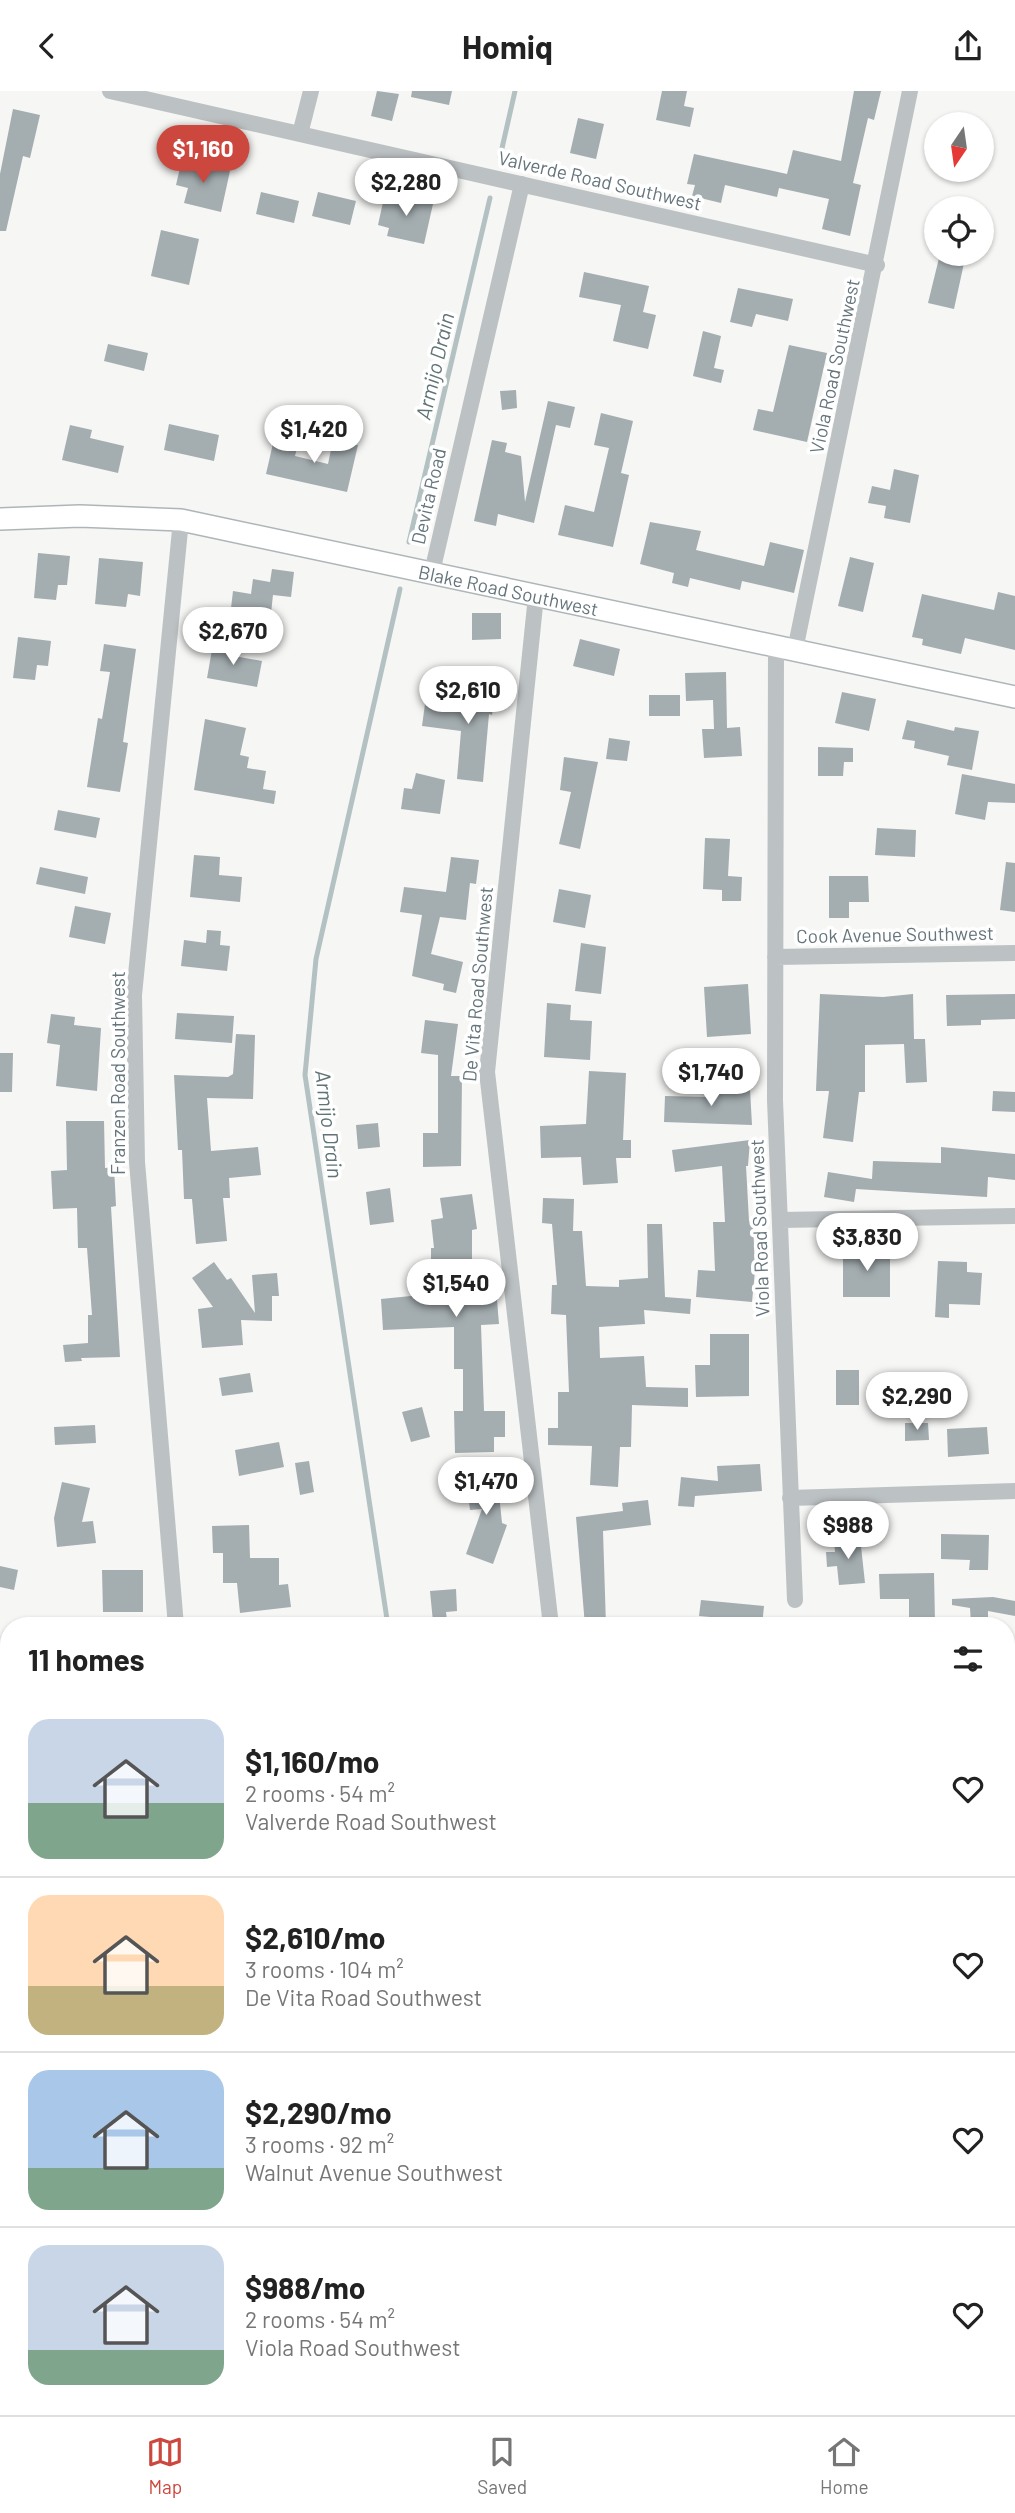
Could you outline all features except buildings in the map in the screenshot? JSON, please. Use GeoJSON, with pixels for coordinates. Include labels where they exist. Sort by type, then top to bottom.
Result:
{"type":"FeatureCollection","features":[{"type":"Feature","properties":{"kind":"street","name":"Valverde Road Southwest"},"geometry":{"type":"LineString","coordinates":[[110,91],[877,264]]}},
{"type":"Feature","properties":{"kind":"street"},"geometry":{"type":"LineString","coordinates":[[300,134],[311,91]]}},
{"type":"Feature","properties":{"kind":"street","name":"Viola Road Southwest"},"geometry":{"type":"LineString","coordinates":[[795,1600],[775,1100],[775,957],[786,647],[877,264],[910,91]]}},
{"type":"Feature","properties":{"kind":"street","name":"Devita Road"},"geometry":{"type":"LineString","coordinates":[[432,572],[522,184]]}},
{"type":"Feature","properties":{"kind":"street","name":"Blake Road Southwest"},"geometry":{"type":"LineString","coordinates":[[0,519],[80,516],[181,520],[1015,697]]}},
{"type":"Feature","properties":{"kind":"street","name":"Franzen Road Southwest"},"geometry":{"type":"LineString","coordinates":[[175,1617],[137,1162],[134,995],[181,520]]}},
{"type":"Feature","properties":{"kind":"street","name":"De Vita Road Southwest"},"geometry":{"type":"LineString","coordinates":[[536,596],[486,1072],[550,1617]]}},
{"type":"Feature","properties":{"kind":"street","name":"Cook Avenue Southwest"},"geometry":{"type":"LineString","coordinates":[[775,957],[1015,953]]}},
{"type":"Feature","properties":{"kind":"street"},"geometry":{"type":"LineString","coordinates":[[780,1220],[1015,1216]]}},
{"type":"Feature","properties":{"kind":"street"},"geometry":{"type":"LineString","coordinates":[[790,1498],[1015,1492]]}},
{"type":"Feature","properties":{"kind":"waterway","name":"Armijo Drain"},"geometry":{"type":"LineString","coordinates":[[500,157],[515,91]]}},
{"type":"Feature","properties":{"kind":"waterway","name":"Armijo Drain"},"geometry":{"type":"LineString","coordinates":[[409,542],[490,198]]}},
{"type":"Feature","properties":{"kind":"waterway","name":"Armijo Drain"},"geometry":{"type":"LineString","coordinates":[[387,1617],[305,1075],[316,959],[400,589]]}}]}
